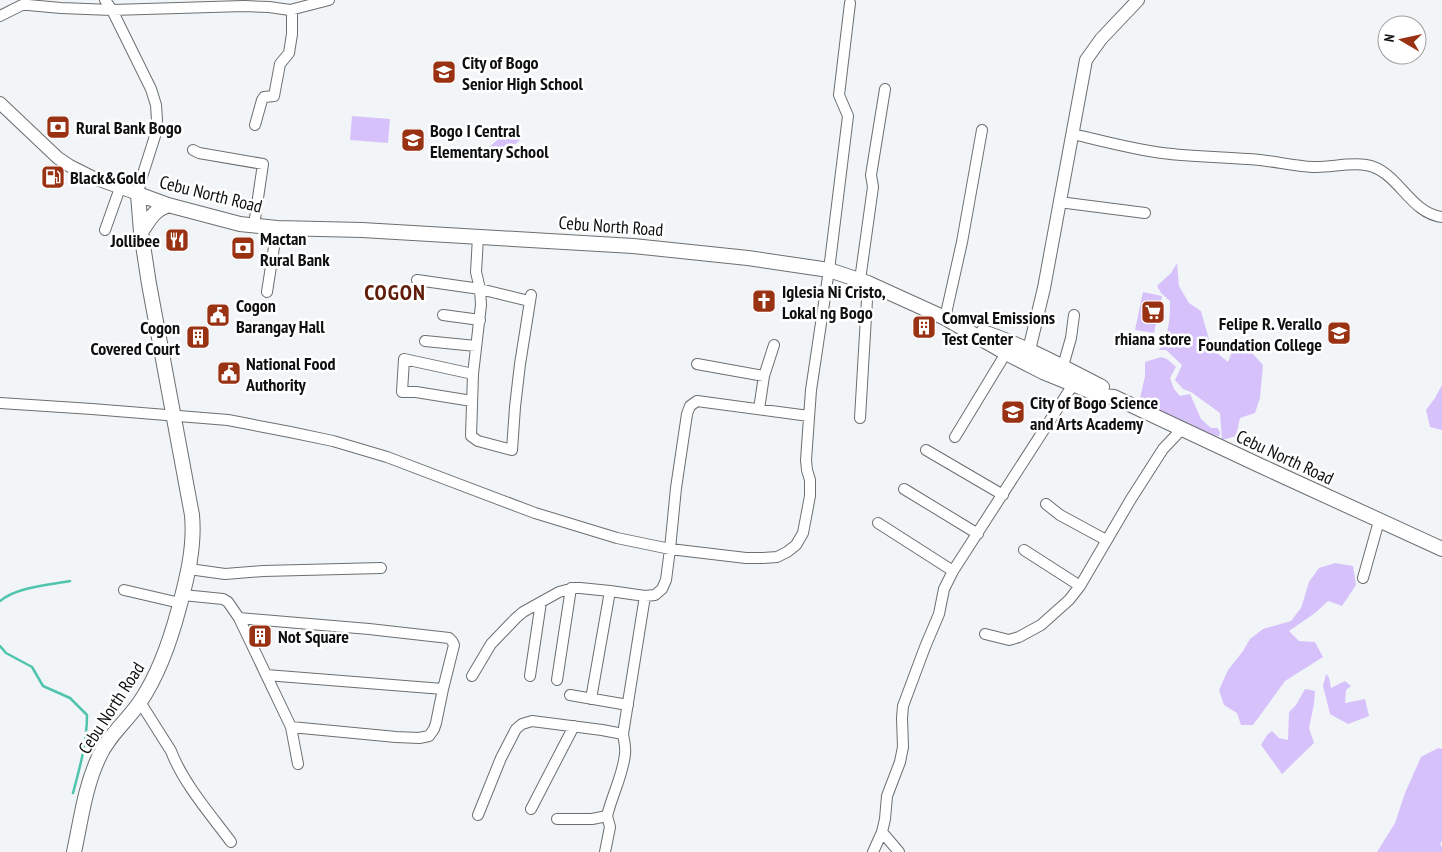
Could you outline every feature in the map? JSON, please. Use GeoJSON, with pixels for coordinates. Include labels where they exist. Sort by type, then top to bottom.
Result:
{"type":"FeatureCollection","features":[{"type":"Feature","properties":{"kind":"highway","name":"Cebu North Road"},"geometry":{"type":"LineString","coordinates":[[74,852],[86,795],[99,755],[140,702],[153,681],[170,641],[189,569],[193,541],[192,515],[149,284],[141,232],[138,194],[168,205],[221,219],[277,228],[362,230],[633,246],[748,258],[829,270],[864,282],[1076,380],[1105,389],[1114,397],[1442,549]]}},
{"type":"Feature","properties":{"kind":"highway"},"geometry":{"type":"LineString","coordinates":[[141,232],[152,214],[168,205]]}},
{"type":"Feature","properties":{"kind":"highway","name":"Cebu North Road"},"geometry":{"type":"LineString","coordinates":[[949,320],[1006,353],[1026,356]]}},
{"type":"Feature","properties":{"kind":"highway","name":"Cebu North Road"},"geometry":{"type":"LineString","coordinates":[[1041,363],[1063,366],[1076,380]]}},
{"type":"Feature","properties":{"kind":"main road"},"geometry":{"type":"LineString","coordinates":[[1026,356],[1044,288],[1086,60],[1101,39],[1138,0]]}},
{"type":"Feature","properties":{"kind":"main road"},"geometry":{"type":"LineString","coordinates":[[0,103],[58,158],[70,166],[94,178],[138,194]]}},
{"type":"Feature","properties":{"kind":"street"},"geometry":{"type":"LineString","coordinates":[[105,0],[112,10],[151,89],[156,105],[157,120],[154,136],[138,194]]}},
{"type":"Feature","properties":{"kind":"street"},"geometry":{"type":"LineString","coordinates":[[0,16],[17,7],[28,5],[112,10],[200,4],[258,4],[290,10],[329,0]]}},
{"type":"Feature","properties":{"kind":"street"},"geometry":{"type":"LineString","coordinates":[[0,403],[228,420],[333,441],[387,457],[535,513],[617,538],[670,549],[721,556],[778,557],[796,545],[803,533],[810,496],[810,480],[806,470],[806,460],[811,390],[829,270],[848,116],[840,95],[850,4]]}},
{"type":"Feature","properties":{"kind":"street"},"geometry":{"type":"LineString","coordinates":[[255,125],[262,100],[264,97],[274,96],[280,64],[289,53],[292,34],[292,14],[290,10]]}},
{"type":"Feature","properties":{"kind":"street"},"geometry":{"type":"LineString","coordinates":[[860,418],[864,282],[873,187],[871,175],[885,89]]}},
{"type":"Feature","properties":{"kind":"street"},"geometry":{"type":"LineString","coordinates":[[949,320],[982,130]]}},
{"type":"Feature","properties":{"kind":"street"},"geometry":{"type":"LineString","coordinates":[[1073,134],[1162,153],[1260,160],[1314,167],[1366,165],[1381,170],[1422,210],[1431,215],[1442,217]]}},
{"type":"Feature","properties":{"kind":"street"},"geometry":{"type":"LineString","coordinates":[[192,150],[199,153],[263,164],[254,225]]}},
{"type":"Feature","properties":{"kind":"street"},"geometry":{"type":"LineString","coordinates":[[105,230],[120,188]]}},
{"type":"Feature","properties":{"kind":"street"},"geometry":{"type":"LineString","coordinates":[[1060,202],[1145,213]]}},
{"type":"Feature","properties":{"kind":"street"},"geometry":{"type":"LineString","coordinates":[[268,292],[277,228]]}},
{"type":"Feature","properties":{"kind":"street"},"geometry":{"type":"LineString","coordinates":[[417,280],[480,289],[530,298],[514,407],[512,450],[478,441],[471,436],[473,374],[481,305],[480,289],[476,272],[478,237]]}},
{"type":"Feature","properties":{"kind":"street"},"geometry":{"type":"LineString","coordinates":[[443,315],[480,320]]}},
{"type":"Feature","properties":{"kind":"street"},"geometry":{"type":"LineString","coordinates":[[1063,366],[1071,338],[1074,315]]}},
{"type":"Feature","properties":{"kind":"street"},"geometry":{"type":"LineString","coordinates":[[425,341],[476,346]]}},
{"type":"Feature","properties":{"kind":"street"},"geometry":{"type":"LineString","coordinates":[[759,409],[764,376],[774,345]]}},
{"type":"Feature","properties":{"kind":"street"},"geometry":{"type":"LineString","coordinates":[[955,437],[1006,353]]}},
{"type":"Feature","properties":{"kind":"street"},"geometry":{"type":"LineString","coordinates":[[472,401],[416,392],[402,392],[404,359],[473,374]]}},
{"type":"Feature","properties":{"kind":"street"},"geometry":{"type":"LineString","coordinates":[[697,364],[764,376]]}},
{"type":"Feature","properties":{"kind":"street"},"geometry":{"type":"LineString","coordinates":[[873,852],[882,832],[887,796],[900,762],[903,747],[903,706],[939,614],[944,589],[1076,380]]}},
{"type":"Feature","properties":{"kind":"street"},"geometry":{"type":"LineString","coordinates":[[472,676],[491,644],[516,618],[559,592],[571,588],[580,588],[645,596],[655,595],[662,589],[666,580],[676,488],[687,414],[690,406],[697,401],[809,416]]}},
{"type":"Feature","properties":{"kind":"street"},"geometry":{"type":"LineString","coordinates":[[986,634],[1009,640],[1020,637],[1041,625],[1069,600],[1080,586],[1130,499],[1163,449],[1182,429]]}},
{"type":"Feature","properties":{"kind":"street"},"geometry":{"type":"LineString","coordinates":[[926,450],[1003,495]]}},
{"type":"Feature","properties":{"kind":"street"},"geometry":{"type":"LineString","coordinates":[[904,489],[978,534]]}},
{"type":"Feature","properties":{"kind":"street"},"geometry":{"type":"LineString","coordinates":[[1046,504],[1060,515],[1106,540]]}},
{"type":"Feature","properties":{"kind":"street"},"geometry":{"type":"LineString","coordinates":[[1364,578],[1379,521]]}},
{"type":"Feature","properties":{"kind":"street"},"geometry":{"type":"LineString","coordinates":[[878,523],[954,571]]}},
{"type":"Feature","properties":{"kind":"street"},"geometry":{"type":"LineString","coordinates":[[1024,550],[1080,586]]}},
{"type":"Feature","properties":{"kind":"street"},"geometry":{"type":"LineString","coordinates":[[189,569],[225,574],[263,571],[381,568]]}},
{"type":"Feature","properties":{"kind":"street"},"geometry":{"type":"LineString","coordinates":[[557,680],[571,588]]}},
{"type":"Feature","properties":{"kind":"street"},"geometry":{"type":"LineString","coordinates":[[124,590],[182,599],[223,600],[228,602],[239,618],[291,727],[298,764]]}},
{"type":"Feature","properties":{"kind":"street"},"geometry":{"type":"LineString","coordinates":[[591,698],[610,591]]}},
{"type":"Feature","properties":{"kind":"street"},"geometry":{"type":"LineString","coordinates":[[605,852],[610,827],[607,816],[625,754],[623,734],[645,596]]}},
{"type":"Feature","properties":{"kind":"street"},"geometry":{"type":"LineString","coordinates":[[530,676],[541,602]]}},
{"type":"Feature","properties":{"kind":"street"},"geometry":{"type":"LineString","coordinates":[[239,618],[449,638],[454,645],[434,729],[429,736],[396,738],[291,727]]}},
{"type":"Feature","properties":{"kind":"street"},"geometry":{"type":"LineString","coordinates":[[266,675],[443,689]]}},
{"type":"Feature","properties":{"kind":"street"},"geometry":{"type":"LineString","coordinates":[[570,695],[628,704]]}},
{"type":"Feature","properties":{"kind":"street"},"geometry":{"type":"LineString","coordinates":[[140,702],[194,792],[231,842]]}},
{"type":"Feature","properties":{"kind":"street"},"geometry":{"type":"LineString","coordinates":[[478,815],[501,758],[516,729],[522,724],[532,721],[623,734]]}},
{"type":"Feature","properties":{"kind":"street"},"geometry":{"type":"LineString","coordinates":[[531,809],[574,726]]}},
{"type":"Feature","properties":{"kind":"street"},"geometry":{"type":"LineString","coordinates":[[557,819],[592,819],[607,816]]}},
{"type":"Feature","properties":{"kind":"street"},"geometry":{"type":"LineString","coordinates":[[882,832],[899,852]]}},
{"type":"Feature","properties":{"kind":"shaded area"},"geometry":{"type":"Polygon","coordinates":[[[352,116],[390,119],[388,143],[350,140],[352,116]]]}},
{"type":"Feature","properties":{"kind":"shaded area"},"geometry":{"type":"Polygon","coordinates":[[[511,129],[520,140],[498,159],[489,147],[511,129]]]}},
{"type":"Feature","properties":{"kind":"shaded area"},"geometry":{"type":"Polygon","coordinates":[[[1177,263],[1179,286],[1189,303],[1201,311],[1210,343],[1216,352],[1228,362],[1235,345],[1244,344],[1263,365],[1260,398],[1255,413],[1240,418],[1236,436],[1222,440],[1220,413],[1191,392],[1183,389],[1175,380],[1182,365],[1166,350],[1159,350],[1168,327],[1170,301],[1161,293],[1157,286],[1171,273],[1177,263]]]}},
{"type":"Feature","properties":{"kind":"shaded area"},"geometry":{"type":"Polygon","coordinates":[[[1143,292],[1162,296],[1154,333],[1135,330],[1143,292]]]}},
{"type":"Feature","properties":{"kind":"shaded area"},"geometry":{"type":"Polygon","coordinates":[[[1161,357],[1167,359],[1176,367],[1170,378],[1174,389],[1180,396],[1190,394],[1201,419],[1211,428],[1217,428],[1219,436],[1191,427],[1140,398],[1145,376],[1145,362],[1161,357]]]}},
{"type":"Feature","properties":{"kind":"shaded area"},"geometry":{"type":"Polygon","coordinates":[[[1442,385],[1442,430],[1430,427],[1426,410],[1442,385]]]}},
{"type":"Feature","properties":{"kind":"shaded area"},"geometry":{"type":"Polygon","coordinates":[[[1335,563],[1353,566],[1356,585],[1342,606],[1328,601],[1315,613],[1289,631],[1299,641],[1315,642],[1323,657],[1285,681],[1253,725],[1241,725],[1237,713],[1224,705],[1219,690],[1228,670],[1250,639],[1263,629],[1291,621],[1301,608],[1309,582],[1319,568],[1335,563]]]}},
{"type":"Feature","properties":{"kind":"shaded area"},"geometry":{"type":"Polygon","coordinates":[[[1326,674],[1329,677],[1331,688],[1345,681],[1351,686],[1346,690],[1345,703],[1365,699],[1369,716],[1348,724],[1330,714],[1323,686],[1326,674]]]}},
{"type":"Feature","properties":{"kind":"shaded area"},"geometry":{"type":"Polygon","coordinates":[[[1305,689],[1315,691],[1309,728],[1314,743],[1282,774],[1261,745],[1272,731],[1279,738],[1288,740],[1289,712],[1296,705],[1305,689]]]}},
{"type":"Feature","properties":{"kind":"shaded area"},"geometry":{"type":"Polygon","coordinates":[[[1438,748],[1442,749],[1442,841],[1440,844],[1442,852],[1377,852],[1395,823],[1405,793],[1421,757],[1438,748]]]}},
{"type":"Feature","properties":{"kind":"waterway"},"geometry":{"type":"LineString","coordinates":[[0,601],[7,596],[24,590],[70,581]]}},
{"type":"Feature","properties":{"kind":"waterway"},"geometry":{"type":"LineString","coordinates":[[0,646],[6,653],[32,667],[43,686],[70,698],[87,715],[81,764],[73,793]]}},
{"type":"Feature","properties":{"kind":"place","name":"City of Bogo Senior High School"},"geometry":{"type":"Point","coordinates":[444,72]}},
{"type":"Feature","properties":{"kind":"place","name":"Rural Bank Bogo"},"geometry":{"type":"Point","coordinates":[58,127]}},
{"type":"Feature","properties":{"kind":"place","name":"Bogo I Central Elementary School"},"geometry":{"type":"Point","coordinates":[413,140]}},
{"type":"Feature","properties":{"kind":"place","name":"Black&Gold"},"geometry":{"type":"Point","coordinates":[53,177]}},
{"type":"Feature","properties":{"kind":"place","name":"Jollibee"},"geometry":{"type":"Point","coordinates":[177,240]}},
{"type":"Feature","properties":{"kind":"place","name":"Mactan Rural Bank"},"geometry":{"type":"Point","coordinates":[243,248]}},
{"type":"Feature","properties":{"kind":"place","name":"Iglesia Ni Cristo, Lokal ng Bogo"},"geometry":{"type":"Point","coordinates":[764,301]}},
{"type":"Feature","properties":{"kind":"place","name":"rhiana store"},"geometry":{"type":"Point","coordinates":[1153,312]}},
{"type":"Feature","properties":{"kind":"place","name":"Cogon Barangay Hall"},"geometry":{"type":"Point","coordinates":[218,315]}},
{"type":"Feature","properties":{"kind":"place","name":"Comval Emissions Test Center"},"geometry":{"type":"Point","coordinates":[924,327]}},
{"type":"Feature","properties":{"kind":"place","name":"Felipe R. Verallo Foundation College"},"geometry":{"type":"Point","coordinates":[1339,333]}},
{"type":"Feature","properties":{"kind":"place","name":"Cogon Covered Court"},"geometry":{"type":"Point","coordinates":[198,337]}},
{"type":"Feature","properties":{"kind":"place","name":"National Food Authority"},"geometry":{"type":"Point","coordinates":[229,373]}},
{"type":"Feature","properties":{"kind":"place","name":"City of Bogo Science and Arts Academy"},"geometry":{"type":"Point","coordinates":[1013,412]}},
{"type":"Feature","properties":{"kind":"place","name":"Not Square"},"geometry":{"type":"Point","coordinates":[260,636]}},
{"type":"Feature","properties":{"kind":"district","name":"COGON"},"geometry":{"type":"Point","coordinates":[395,292]}}]}
